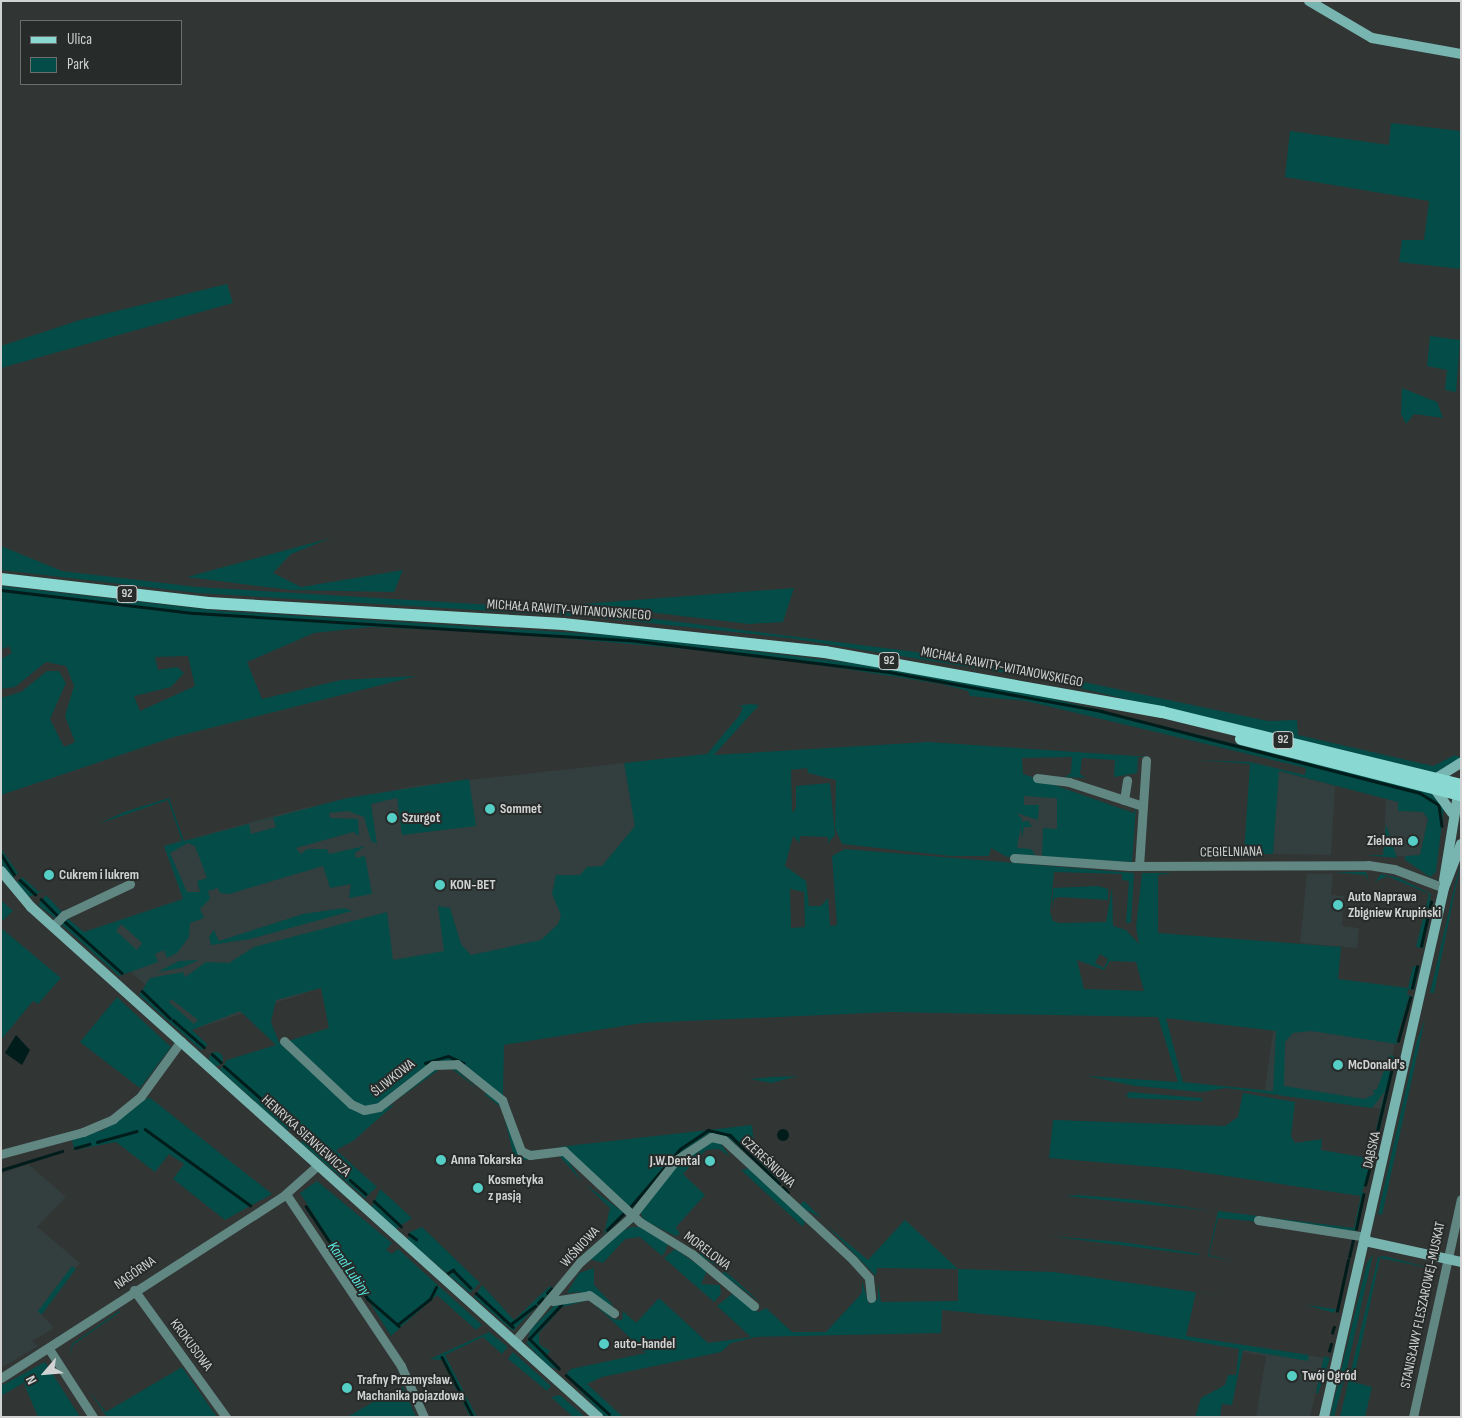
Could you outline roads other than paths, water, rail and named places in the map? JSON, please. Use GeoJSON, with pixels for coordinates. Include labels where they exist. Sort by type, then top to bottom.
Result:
{"type":"FeatureCollection","features":[{"type":"Feature","properties":{"kind":"main road","name":"MICHAŁA RAWITY-WITANOWSKIEGO"},"geometry":{"type":"LineString","coordinates":[[1,579],[218,603],[538,622],[740,641],[964,674],[1130,707],[1460,788]]}},
{"type":"Feature","properties":{"kind":"street"},"geometry":{"type":"LineString","coordinates":[[1309,1],[1372,38],[1461,54]]}},
{"type":"Feature","properties":{"kind":"street"},"geometry":{"type":"LineString","coordinates":[[1139,866],[1146,760]]}},
{"type":"Feature","properties":{"kind":"street"},"geometry":{"type":"LineString","coordinates":[[1452,813],[1435,783],[1461,763]]}},
{"type":"Feature","properties":{"kind":"street"},"geometry":{"type":"LineString","coordinates":[[1037,778],[1069,782],[1143,806]]}},
{"type":"Feature","properties":{"kind":"street"},"geometry":{"type":"LineString","coordinates":[[1124,800],[1128,780]]}},
{"type":"Feature","properties":{"kind":"street","name":"DĄBSKA"},"geometry":{"type":"LineString","coordinates":[[1324,1417],[1444,888],[1452,813],[1460,788]]}},
{"type":"Feature","properties":{"kind":"street","name":"DĄBSKA"},"geometry":{"type":"LineString","coordinates":[[1455,858],[1461,836]]}},
{"type":"Feature","properties":{"kind":"street","name":"DĄBSKA"},"geometry":{"type":"LineString","coordinates":[[1444,888],[1461,844]]}},
{"type":"Feature","properties":{"kind":"street","name":"CEGIELNIANA"},"geometry":{"type":"LineString","coordinates":[[1014,858],[1139,866],[1368,865],[1394,869],[1444,888]]}},
{"type":"Feature","properties":{"kind":"street","name":"HENRYKA SIENKIEWICZA"},"geometry":{"type":"LineString","coordinates":[[1,871],[53,926],[598,1417]]}},
{"type":"Feature","properties":{"kind":"street"},"geometry":{"type":"LineString","coordinates":[[53,926],[64,914],[130,884]]}},
{"type":"Feature","properties":{"kind":"street","name":"ŚLIWKOWA"},"geometry":{"type":"LineString","coordinates":[[284,1041],[355,1108],[372,1110],[429,1067],[453,1063],[499,1096],[524,1153],[564,1151]]}},
{"type":"Feature","properties":{"kind":"street"},"geometry":{"type":"LineString","coordinates":[[1,1154],[84,1132],[113,1119],[141,1096],[181,1042]]}},
{"type":"Feature","properties":{"kind":"street","name":"CZEREŚNIOWA"},"geometry":{"type":"LineString","coordinates":[[632,1215],[688,1149],[703,1139],[719,1138],[864,1271],[871,1283],[871,1298]]}},
{"type":"Feature","properties":{"kind":"street","name":"MORELOWA"},"geometry":{"type":"LineString","coordinates":[[564,1151],[640,1222],[692,1254],[754,1306]]}},
{"type":"Feature","properties":{"kind":"street","name":"NAGÓRNA"},"geometry":{"type":"LineString","coordinates":[[1,1378],[49,1349],[134,1290],[286,1194],[318,1165]]}},
{"type":"Feature","properties":{"kind":"street"},"geometry":{"type":"LineString","coordinates":[[286,1194],[401,1366],[424,1417]]}},
{"type":"Feature","properties":{"kind":"street","name":"STANISŁAWY FLESZAROWEJ-MUSKAT"},"geometry":{"type":"LineString","coordinates":[[1413,1417],[1461,1199]]}},
{"type":"Feature","properties":{"kind":"street","name":"WIŚNIOWA"},"geometry":{"type":"LineString","coordinates":[[514,1342],[551,1302],[580,1262],[632,1215]]}},
{"type":"Feature","properties":{"kind":"street"},"geometry":{"type":"LineString","coordinates":[[1258,1220],[1365,1239],[1461,1262]]}},
{"type":"Feature","properties":{"kind":"street"},"geometry":{"type":"LineString","coordinates":[[622,1225],[640,1222]]}},
{"type":"Feature","properties":{"kind":"street","name":"KROKUSOWA"},"geometry":{"type":"LineString","coordinates":[[134,1290],[226,1417]]}},
{"type":"Feature","properties":{"kind":"street"},"geometry":{"type":"LineString","coordinates":[[551,1302],[585,1294],[614,1313]]}},
{"type":"Feature","properties":{"kind":"street"},"geometry":{"type":"LineString","coordinates":[[49,1349],[93,1417]]}},
{"type":"Feature","properties":{"kind":"waterway"},"geometry":{"type":"LineString","coordinates":[[1,590],[195,613],[629,640],[889,672],[1101,711],[1420,793],[1439,805],[1442,826]]}},
{"type":"Feature","properties":{"kind":"waterway"},"geometry":{"type":"LineString","coordinates":[[1,854],[14,874]]}},
{"type":"Feature","properties":{"kind":"waterway"},"geometry":{"type":"LineString","coordinates":[[20,880],[35,894]]}},
{"type":"Feature","properties":{"kind":"waterway"},"geometry":{"type":"LineString","coordinates":[[41,899],[57,915]]}},
{"type":"Feature","properties":{"kind":"waterway"},"geometry":{"type":"LineString","coordinates":[[1421,946],[1431,902]]}},
{"type":"Feature","properties":{"kind":"waterway"},"geometry":{"type":"LineString","coordinates":[[63,920],[122,973]]}},
{"type":"Feature","properties":{"kind":"waterway"},"geometry":{"type":"LineString","coordinates":[[1412,988],[1417,967]]}},
{"type":"Feature","properties":{"kind":"waterway"},"geometry":{"type":"LineString","coordinates":[[142,991],[170,1018]]}},
{"type":"Feature","properties":{"kind":"waterway"},"geometry":{"type":"LineString","coordinates":[[1398,1041],[1410,998]]}},
{"type":"Feature","properties":{"kind":"waterway"},"geometry":{"type":"LineString","coordinates":[[173,1020],[204,1047]]}},
{"type":"Feature","properties":{"kind":"waterway"},"geometry":{"type":"LineString","coordinates":[[212,1054],[221,1062]]}},
{"type":"Feature","properties":{"kind":"waterway"},"geometry":{"type":"LineString","coordinates":[[425,1063],[448,1056],[464,1063]]}},
{"type":"Feature","properties":{"kind":"waterway"},"geometry":{"type":"LineString","coordinates":[[1375,1140],[1394,1059]]}},
{"type":"Feature","properties":{"kind":"waterway"},"geometry":{"type":"LineString","coordinates":[[224,1066],[292,1126]]}},
{"type":"Feature","properties":{"kind":"waterway","name":"Kanał Lubiny"},"geometry":{"type":"LineString","coordinates":[[145,1129],[250,1205]]}},
{"type":"Feature","properties":{"kind":"waterway"},"geometry":{"type":"LineString","coordinates":[[631,1206],[680,1149],[708,1130],[730,1135],[779,1183]]}},
{"type":"Feature","properties":{"kind":"waterway","name":"Kanał Lubiny"},"geometry":{"type":"LineString","coordinates":[[97,1142],[137,1131]]}},
{"type":"Feature","properties":{"kind":"waterway"},"geometry":{"type":"LineString","coordinates":[[303,1137],[346,1176]]}},
{"type":"Feature","properties":{"kind":"waterway","name":"Kanał Lubiny"},"geometry":{"type":"LineString","coordinates":[[75,1148],[89,1144]]}},
{"type":"Feature","properties":{"kind":"waterway","name":"Kanał Lubiny"},"geometry":{"type":"LineString","coordinates":[[1,1170],[62,1151]]}},
{"type":"Feature","properties":{"kind":"waterway"},"geometry":{"type":"LineString","coordinates":[[1372,1157],[1373,1151]]}},
{"type":"Feature","properties":{"kind":"waterway"},"geometry":{"type":"LineString","coordinates":[[1365,1185],[1370,1166]]}},
{"type":"Feature","properties":{"kind":"waterway"},"geometry":{"type":"LineString","coordinates":[[350,1180],[366,1194]]}},
{"type":"Feature","properties":{"kind":"waterway"},"geometry":{"type":"LineString","coordinates":[[783,1187],[788,1192]]}},
{"type":"Feature","properties":{"kind":"waterway"},"geometry":{"type":"LineString","coordinates":[[1356,1229],[1363,1195]]}},
{"type":"Feature","properties":{"kind":"waterway"},"geometry":{"type":"LineString","coordinates":[[374,1201],[401,1226]]}},
{"type":"Feature","properties":{"kind":"waterway","name":"Kanał Lubiny"},"geometry":{"type":"LineString","coordinates":[[306,1206],[368,1299],[399,1326]]}},
{"type":"Feature","properties":{"kind":"waterway"},"geometry":{"type":"LineString","coordinates":[[607,1230],[625,1212]]}},
{"type":"Feature","properties":{"kind":"waterway"},"geometry":{"type":"LineString","coordinates":[[409,1234],[416,1239]]}},
{"type":"Feature","properties":{"kind":"waterway"},"geometry":{"type":"LineString","coordinates":[[1349,1257],[1353,1240]]}},
{"type":"Feature","properties":{"kind":"waterway"},"geometry":{"type":"LineString","coordinates":[[1337,1311],[1348,1260]]}},
{"type":"Feature","properties":{"kind":"waterway"},"geometry":{"type":"LineString","coordinates":[[448,1273],[453,1270],[471,1288]]}},
{"type":"Feature","properties":{"kind":"waterway"},"geometry":{"type":"LineString","coordinates":[[397,1325],[430,1299],[436,1287]]}},
{"type":"Feature","properties":{"kind":"waterway"},"geometry":{"type":"LineString","coordinates":[[547,1293],[551,1289]]}},
{"type":"Feature","properties":{"kind":"waterway"},"geometry":{"type":"LineString","coordinates":[[476,1293],[513,1327]]}},
{"type":"Feature","properties":{"kind":"waterway"},"geometry":{"type":"LineString","coordinates":[[538,1303],[542,1299]]}},
{"type":"Feature","properties":{"kind":"waterway"},"geometry":{"type":"LineString","coordinates":[[559,1369],[529,1339],[561,1305]]}},
{"type":"Feature","properties":{"kind":"waterway"},"geometry":{"type":"LineString","coordinates":[[511,1324],[535,1306]]}},
{"type":"Feature","properties":{"kind":"waterway"},"geometry":{"type":"LineString","coordinates":[[1332,1333],[1334,1327]]}},
{"type":"Feature","properties":{"kind":"waterway"},"geometry":{"type":"LineString","coordinates":[[1329,1351],[1331,1344]]}},
{"type":"Feature","properties":{"kind":"waterway","name":"Kanał Lubiny"},"geometry":{"type":"LineString","coordinates":[[442,1357],[473,1417]]}},
{"type":"Feature","properties":{"kind":"waterway"},"geometry":{"type":"LineString","coordinates":[[566,1375],[609,1414]]}},
{"type":"Feature","properties":{"kind":"place","name":"Sommet"},"geometry":{"type":"Point","coordinates":[490,809]}},
{"type":"Feature","properties":{"kind":"place","name":"Szurgot"},"geometry":{"type":"Point","coordinates":[392,818]}},
{"type":"Feature","properties":{"kind":"place","name":"Zielona"},"geometry":{"type":"Point","coordinates":[1413,841]}},
{"type":"Feature","properties":{"kind":"place","name":"Cukrem i lukrem"},"geometry":{"type":"Point","coordinates":[49,875]}},
{"type":"Feature","properties":{"kind":"place","name":"KON-BET"},"geometry":{"type":"Point","coordinates":[440,885]}},
{"type":"Feature","properties":{"kind":"place","name":"Auto Naprawa Zbigniew Krupiński"},"geometry":{"type":"Point","coordinates":[1338,905]}},
{"type":"Feature","properties":{"kind":"place","name":"McDonald's"},"geometry":{"type":"Point","coordinates":[1338,1065]}},
{"type":"Feature","properties":{"kind":"place","name":"Anna Tokarska"},"geometry":{"type":"Point","coordinates":[441,1160]}},
{"type":"Feature","properties":{"kind":"place","name":"J.W.Dental"},"geometry":{"type":"Point","coordinates":[710,1161]}},
{"type":"Feature","properties":{"kind":"place","name":"Kosmetyka z pasją"},"geometry":{"type":"Point","coordinates":[478,1188]}},
{"type":"Feature","properties":{"kind":"place","name":"auto-handel"},"geometry":{"type":"Point","coordinates":[604,1344]}},
{"type":"Feature","properties":{"kind":"place","name":"Twój Ogród"},"geometry":{"type":"Point","coordinates":[1292,1376]}},
{"type":"Feature","properties":{"kind":"place","name":"Trafny Przemysław. Machanika pojazdowa"},"geometry":{"type":"Point","coordinates":[347,1388]}}]}
